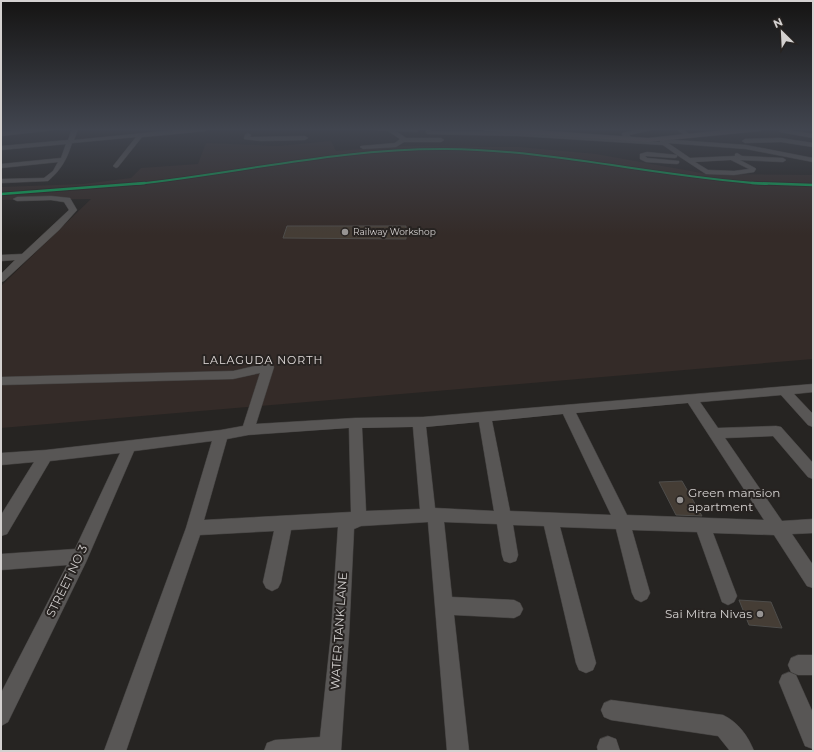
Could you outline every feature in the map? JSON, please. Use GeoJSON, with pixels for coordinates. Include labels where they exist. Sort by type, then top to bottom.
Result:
{"type":"FeatureCollection","features":[{"type":"Feature","properties":{"kind":"street"},"geometry":{"type":"LineString","coordinates":[[1,166],[18,164]]}},
{"type":"Feature","properties":{"kind":"street"},"geometry":{"type":"LineString","coordinates":[[11,181],[22,173],[27,164]]}},
{"type":"Feature","properties":{"kind":"street"},"geometry":{"type":"LineString","coordinates":[[1,181],[46,180],[55,172],[60,164]]}},
{"type":"Feature","properties":{"kind":"street"},"geometry":{"type":"LineString","coordinates":[[695,164],[708,172],[752,171],[753,169],[748,164]]}},
{"type":"Feature","properties":{"kind":"street"},"geometry":{"type":"LineString","coordinates":[[1,279],[22,257],[62,222],[73,210],[67,200],[50,198],[17,199]]}},
{"type":"Feature","properties":{"kind":"street"},"geometry":{"type":"LineString","coordinates":[[1,258],[22,257]]}},
{"type":"Feature","properties":{"kind":"street"},"geometry":{"type":"LineString","coordinates":[[1,381],[233,375],[268,367],[248,430]]}},
{"type":"Feature","properties":{"kind":"street"},"geometry":{"type":"LineString","coordinates":[[1,459],[46,456],[221,435],[248,430],[419,422],[692,400],[813,388]]}},
{"type":"Feature","properties":{"kind":"street"},"geometry":{"type":"LineString","coordinates":[[784,391],[813,422]]}},
{"type":"Feature","properties":{"kind":"street"},"geometry":{"type":"LineString","coordinates":[[692,400],[813,580]]}},
{"type":"Feature","properties":{"kind":"street"},"geometry":{"type":"LineString","coordinates":[[568,410],[622,521],[641,593]]}},
{"type":"Feature","properties":{"kind":"street"},"geometry":{"type":"LineString","coordinates":[[485,416],[510,556]]}},
{"type":"Feature","properties":{"kind":"street"},"geometry":{"type":"LineString","coordinates":[[419,422],[444,606],[458,751]]}},
{"type":"Feature","properties":{"kind":"street"},"geometry":{"type":"LineString","coordinates":[[355,424],[359,519]]}},
{"type":"Feature","properties":{"kind":"street"},"geometry":{"type":"LineString","coordinates":[[715,433],[776,430],[813,473]]}},
{"type":"Feature","properties":{"kind":"street"},"geometry":{"type":"LineString","coordinates":[[115,751],[194,528],[221,435]]}},
{"type":"Feature","properties":{"kind":"street","name":"STREET NO 3"},"geometry":{"type":"LineString","coordinates":[[1,715],[80,556],[130,445]]}},
{"type":"Feature","properties":{"kind":"street"},"geometry":{"type":"LineString","coordinates":[[1,529],[46,456]]}},
{"type":"Feature","properties":{"kind":"street"},"geometry":{"type":"LineString","coordinates":[[194,528],[431,515],[779,528],[813,526]]}},
{"type":"Feature","properties":{"kind":"street","name":"WATER TANK LANE"},"geometry":{"type":"LineString","coordinates":[[331,749],[340,634],[346,525],[359,519]]}},
{"type":"Feature","properties":{"kind":"street"},"geometry":{"type":"LineString","coordinates":[[550,519],[586,663]]}},
{"type":"Feature","properties":{"kind":"street"},"geometry":{"type":"LineString","coordinates":[[272,582],[284,523]]}},
{"type":"Feature","properties":{"kind":"street"},"geometry":{"type":"LineString","coordinates":[[702,525],[728,596]]}},
{"type":"Feature","properties":{"kind":"street"},"geometry":{"type":"LineString","coordinates":[[1,562],[80,556]]}},
{"type":"Feature","properties":{"kind":"street"},"geometry":{"type":"LineString","coordinates":[[444,606],[514,608]]}},
{"type":"Feature","properties":{"kind":"street"},"geometry":{"type":"LineString","coordinates":[[800,671],[813,738]]}},
{"type":"Feature","properties":{"kind":"street"},"geometry":{"type":"LineString","coordinates":[[611,710],[723,726],[734,737],[743,751]]}},
{"type":"Feature","properties":{"kind":"street"},"geometry":{"type":"LineString","coordinates":[[274,751],[331,749]]}},
{"type":"Feature","properties":{"kind":"shaded area"},"geometry":{"type":"Polygon","coordinates":[[[197,164],[652,164],[707,174],[813,175],[813,359],[1,428],[1,286],[91,199],[1,200],[1,187],[83,184],[131,178],[141,168],[197,164]]]}},
{"type":"Feature","properties":{"kind":"building","name":"Railway Workshop"},"geometry":{"type":"Polygon","coordinates":[[[287,226],[406,226],[406,239],[283,238],[287,226]]]}},
{"type":"Feature","properties":{"kind":"building","name":"Green mansion apartment"},"geometry":{"type":"Polygon","coordinates":[[[682,481],[702,516],[676,515],[659,482],[682,481]]]}},
{"type":"Feature","properties":{"kind":"building","name":"Sai Mitra Nivas"},"geometry":{"type":"Polygon","coordinates":[[[739,600],[771,602],[782,628],[749,625],[739,600]]]}},
{"type":"Feature","properties":{"kind":"transit line"},"geometry":{"type":"LineString","coordinates":[[1,194],[145,183],[280,164]]}},
{"type":"Feature","properties":{"kind":"transit line"},"geometry":{"type":"LineString","coordinates":[[607,164],[671,174],[744,182],[813,185]]}},
{"type":"Feature","properties":{"kind":"place","name":"Railway Workshop"},"geometry":{"type":"Point","coordinates":[345,232]}},
{"type":"Feature","properties":{"kind":"place","name":"Green mansion apartment"},"geometry":{"type":"Point","coordinates":[680,500]}},
{"type":"Feature","properties":{"kind":"place","name":"Sai Mitra Nivas"},"geometry":{"type":"Point","coordinates":[760,614]}},
{"type":"Feature","properties":{"kind":"district","name":"LALAGUDA NORTH"},"geometry":{"type":"Point","coordinates":[263,360]}}]}
